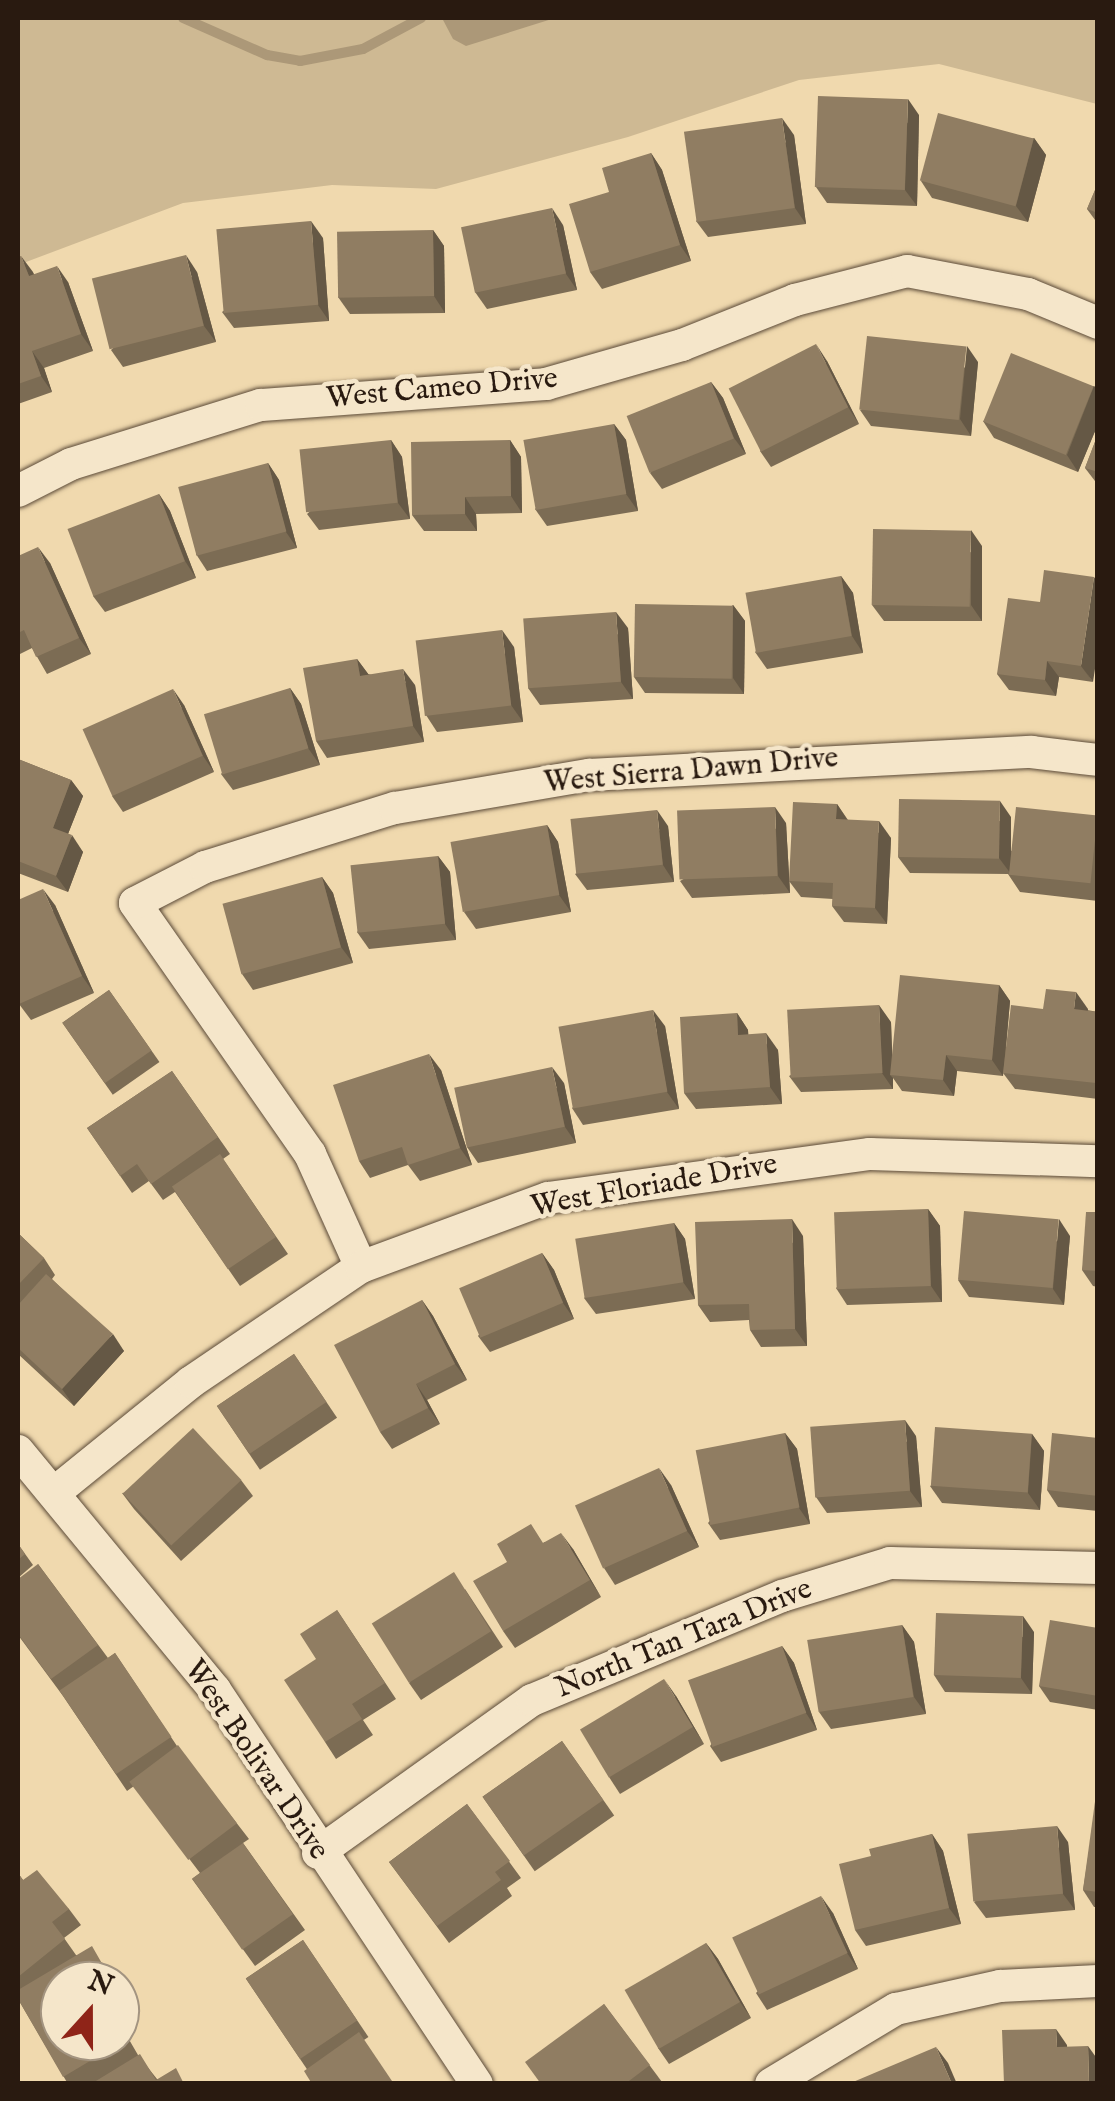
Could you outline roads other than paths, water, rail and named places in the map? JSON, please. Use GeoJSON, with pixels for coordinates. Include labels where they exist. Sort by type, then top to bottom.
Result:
{"type":"FeatureCollection","features":[{"type":"Feature","properties":{"kind":"street","name":"West Cameo Drive"},"geometry":{"type":"LineString","coordinates":[[18,491],[72,464],[261,405],[546,384],[682,345],[794,300],[906,271],[1028,294],[1098,324]]}},
{"type":"Feature","properties":{"kind":"street","name":"West Sierra Dawn Drive"},"geometry":{"type":"LineString","coordinates":[[361,1267],[310,1154],[134,903],[205,867],[396,808],[589,774],[1031,752],[1098,760]]}},
{"type":"Feature","properties":{"kind":"street","name":"West Floriade Drive"},"geometry":{"type":"LineString","coordinates":[[54,1493],[191,1382],[361,1267],[548,1198],[689,1174],[870,1154],[1098,1161]]}},
{"type":"Feature","properties":{"kind":"street","name":"West Bolivar Drive"},"geometry":{"type":"LineString","coordinates":[[18,1451],[215,1690],[318,1853],[477,2084]]}},
{"type":"Feature","properties":{"kind":"street","name":"North Tan Tara Drive"},"geometry":{"type":"LineString","coordinates":[[318,1853],[532,1700],[782,1596],[890,1562],[1098,1568]]}},
{"type":"Feature","properties":{"kind":"street"},"geometry":{"type":"LineString","coordinates":[[771,2084],[896,2008],[1000,1986],[1098,1981]]}},
{"type":"Feature","properties":{"kind":"waterway"},"geometry":{"type":"LineString","coordinates":[[183,18],[267,55],[300,61],[363,49],[421,18]]}}]}
